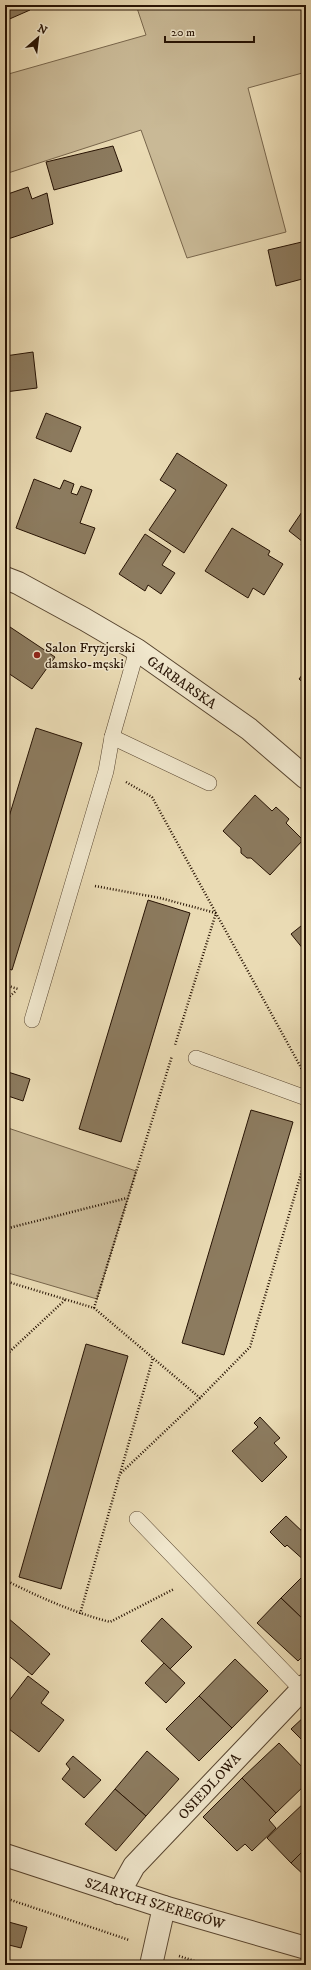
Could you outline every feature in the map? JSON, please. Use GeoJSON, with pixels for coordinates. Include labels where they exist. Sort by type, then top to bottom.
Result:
{"type":"FeatureCollection","features":[{"type":"Feature","properties":{"kind":"street","name":"GARBARSKA"},"geometry":{"type":"LineString","coordinates":[[5,578],[18,583],[84,619],[136,650],[249,729],[306,778]]}},
{"type":"Feature","properties":{"kind":"street","name":"OSIEDLOWA"},"geometry":{"type":"LineString","coordinates":[[118,1893],[134,1866],[304,1687]]}},
{"type":"Feature","properties":{"kind":"street","name":"SZARYCH SZEREGÓW"},"geometry":{"type":"LineString","coordinates":[[5,1855],[118,1893],[306,1948]]}},
{"type":"Feature","properties":{"kind":"street","name":"SZARYCH SZEREGÓW"},"geometry":{"type":"LineString","coordinates":[[153,1957],[164,1907]]}},
{"type":"Feature","properties":{"kind":"lane"},"geometry":{"type":"LineString","coordinates":[[32,1020],[106,771],[112,737],[136,650]]}},
{"type":"Feature","properties":{"kind":"lane"},"geometry":{"type":"LineString","coordinates":[[112,737],[209,783]]}},
{"type":"Feature","properties":{"kind":"lane"},"geometry":{"type":"LineString","coordinates":[[196,1058],[306,1098]]}},
{"type":"Feature","properties":{"kind":"lane"},"geometry":{"type":"LineString","coordinates":[[137,1519],[304,1687]]}},
{"type":"Feature","properties":{"kind":"path"},"geometry":{"type":"LineString","coordinates":[[106,771],[152,797],[306,1076]]}},
{"type":"Feature","properties":{"kind":"path"},"geometry":{"type":"LineString","coordinates":[[73,882],[160,898],[216,913]]}},
{"type":"Feature","properties":{"kind":"path"},"geometry":{"type":"LineString","coordinates":[[94,1308],[216,913]]}},
{"type":"Feature","properties":{"kind":"path"},"geometry":{"type":"LineString","coordinates":[[5,1000],[19,989]]}},
{"type":"Feature","properties":{"kind":"path"},"geometry":{"type":"LineString","coordinates":[[120,1474],[200,1398],[250,1347],[306,1157]]}},
{"type":"Feature","properties":{"kind":"path"},"geometry":{"type":"LineString","coordinates":[[5,1229],[128,1198]]}},
{"type":"Feature","properties":{"kind":"path"},"geometry":{"type":"LineString","coordinates":[[5,1281],[94,1308],[200,1398]]}},
{"type":"Feature","properties":{"kind":"path"},"geometry":{"type":"LineString","coordinates":[[5,1356],[66,1299]]}},
{"type":"Feature","properties":{"kind":"path"},"geometry":{"type":"LineString","coordinates":[[80,1614],[153,1358]]}},
{"type":"Feature","properties":{"kind":"path"},"geometry":{"type":"LineString","coordinates":[[5,1580],[45,1600],[80,1614],[110,1622],[195,1579]]}},
{"type":"Feature","properties":{"kind":"path"},"geometry":{"type":"LineString","coordinates":[[5,1898],[153,1957]]}},
{"type":"Feature","properties":{"kind":"shaded area"},"geometry":{"type":"Polygon","coordinates":[[[136,5],[306,5],[306,72],[248,88],[286,232],[187,258],[141,130],[5,174],[5,75],[146,35],[136,5]]]}},
{"type":"Feature","properties":{"kind":"shaded area"},"geometry":{"type":"Polygon","coordinates":[[[5,1127],[136,1171],[97,1299],[5,1272],[5,1127]]]}},
{"type":"Feature","properties":{"kind":"building"},"geometry":{"type":"Polygon","coordinates":[[[5,5],[28,5],[30,10],[5,21],[5,5]]]}},
{"type":"Feature","properties":{"kind":"building"},"geometry":{"type":"Polygon","coordinates":[[[113,146],[122,171],[54,190],[46,162],[113,146]]]}},
{"type":"Feature","properties":{"kind":"building"},"geometry":{"type":"Polygon","coordinates":[[[28,187],[32,199],[47,193],[53,224],[5,240],[5,195],[28,187]]]}},
{"type":"Feature","properties":{"kind":"building"},"geometry":{"type":"Polygon","coordinates":[[[306,241],[306,278],[276,286],[268,250],[306,241]]]}},
{"type":"Feature","properties":{"kind":"building"},"geometry":{"type":"Polygon","coordinates":[[[33,352],[37,388],[5,392],[5,356],[33,352]]]}},
{"type":"Feature","properties":{"kind":"building"},"geometry":{"type":"Polygon","coordinates":[[[46,413],[81,427],[71,452],[36,438],[46,413]]]}},
{"type":"Feature","properties":{"kind":"building"},"geometry":{"type":"Polygon","coordinates":[[[177,453],[227,485],[184,553],[149,530],[176,490],[160,480],[177,453]]]}},
{"type":"Feature","properties":{"kind":"building"},"geometry":{"type":"Polygon","coordinates":[[[34,479],[60,489],[64,480],[74,484],[71,493],[77,495],[81,486],[92,490],[80,523],[95,528],[85,554],[16,528],[34,479]]]}},
{"type":"Feature","properties":{"kind":"building"},"geometry":{"type":"Polygon","coordinates":[[[306,506],[306,549],[301,545],[303,542],[289,531],[306,506]]]}},
{"type":"Feature","properties":{"kind":"building"},"geometry":{"type":"Polygon","coordinates":[[[232,528],[270,551],[268,555],[283,564],[264,595],[253,588],[248,598],[205,571],[232,528]]]}},
{"type":"Feature","properties":{"kind":"building"},"geometry":{"type":"Polygon","coordinates":[[[145,534],[171,551],[162,565],[175,573],[161,594],[148,585],[145,591],[119,574],[145,534]]]}},
{"type":"Feature","properties":{"kind":"building"},"geometry":{"type":"Polygon","coordinates":[[[10,627],[55,657],[32,689],[5,671],[5,635],[10,627]]]}},
{"type":"Feature","properties":{"kind":"building"},"geometry":{"type":"Polygon","coordinates":[[[306,670],[306,685],[299,679],[306,670]]]}},
{"type":"Feature","properties":{"kind":"building"},"geometry":{"type":"Polygon","coordinates":[[[36,728],[82,743],[12,970],[5,968],[5,830],[36,728]]]}},
{"type":"Feature","properties":{"kind":"building"},"geometry":{"type":"Polygon","coordinates":[[[255,795],[272,811],[276,807],[289,819],[286,823],[303,840],[270,875],[251,858],[247,858],[241,853],[241,848],[223,831],[255,795]]]}},
{"type":"Feature","properties":{"kind":"building"},"geometry":{"type":"Polygon","coordinates":[[[148,900],[190,913],[121,1142],[79,1129],[148,900]]]}},
{"type":"Feature","properties":{"kind":"building"},"geometry":{"type":"Polygon","coordinates":[[[306,922],[306,950],[304,950],[291,934],[306,922]]]}},
{"type":"Feature","properties":{"kind":"building"},"geometry":{"type":"Polygon","coordinates":[[[8,1072],[30,1079],[23,1101],[5,1095],[5,1081],[8,1072]]]}},
{"type":"Feature","properties":{"kind":"building"},"geometry":{"type":"Polygon","coordinates":[[[251,1110],[293,1122],[224,1355],[182,1343],[251,1110]]]}},
{"type":"Feature","properties":{"kind":"building"},"geometry":{"type":"Polygon","coordinates":[[[86,1344],[128,1356],[61,1589],[19,1577],[86,1344]]]}},
{"type":"Feature","properties":{"kind":"building"},"geometry":{"type":"Polygon","coordinates":[[[260,1417],[280,1438],[274,1443],[287,1457],[262,1482],[232,1451],[258,1427],[254,1423],[260,1417]]]}},
{"type":"Feature","properties":{"kind":"building"},"geometry":{"type":"Polygon","coordinates":[[[286,1516],[306,1535],[306,1562],[287,1545],[285,1547],[270,1532],[286,1516]]]}},
{"type":"Feature","properties":{"kind":"building"},"geometry":{"type":"Polygon","coordinates":[[[306,1573],[306,1622],[281,1598],[306,1573]]]}},
{"type":"Feature","properties":{"kind":"building"},"geometry":{"type":"Polygon","coordinates":[[[281,1598],[306,1622],[306,1653],[298,1661],[257,1623],[281,1598]]]}},
{"type":"Feature","properties":{"kind":"building"},"geometry":{"type":"Polygon","coordinates":[[[8,1618],[50,1654],[32,1675],[5,1653],[5,1622],[8,1618]]]}},
{"type":"Feature","properties":{"kind":"building"},"geometry":{"type":"Polygon","coordinates":[[[162,1618],[192,1647],[170,1669],[141,1641],[162,1618]]]}},
{"type":"Feature","properties":{"kind":"building"},"geometry":{"type":"Polygon","coordinates":[[[235,1659],[268,1691],[232,1728],[199,1696],[235,1659]]]}},
{"type":"Feature","properties":{"kind":"building"},"geometry":{"type":"Polygon","coordinates":[[[164,1663],[185,1683],[166,1703],[145,1683],[164,1663]]]}},
{"type":"Feature","properties":{"kind":"building"},"geometry":{"type":"Polygon","coordinates":[[[28,1676],[49,1692],[41,1703],[64,1720],[39,1752],[5,1726],[5,1706],[28,1676]]]}},
{"type":"Feature","properties":{"kind":"building"},"geometry":{"type":"Polygon","coordinates":[[[199,1696],[232,1728],[199,1761],[166,1729],[199,1696]]]}},
{"type":"Feature","properties":{"kind":"building"},"geometry":{"type":"Polygon","coordinates":[[[306,1715],[306,1744],[291,1729],[306,1715]]]}},
{"type":"Feature","properties":{"kind":"building"},"geometry":{"type":"Polygon","coordinates":[[[279,1743],[306,1771],[306,1784],[276,1813],[242,1778],[279,1743]]]}},
{"type":"Feature","properties":{"kind":"building"},"geometry":{"type":"Polygon","coordinates":[[[147,1751],[179,1779],[146,1816],[115,1789],[147,1751]]]}},
{"type":"Feature","properties":{"kind":"building"},"geometry":{"type":"Polygon","coordinates":[[[73,1756],[101,1780],[84,1798],[62,1779],[70,1769],[66,1764],[73,1756]]]}},
{"type":"Feature","properties":{"kind":"building"},"geometry":{"type":"Polygon","coordinates":[[[242,1778],[276,1813],[269,1820],[276,1828],[252,1851],[245,1844],[237,1851],[203,1817],[242,1778]]]}},
{"type":"Feature","properties":{"kind":"building"},"geometry":{"type":"Polygon","coordinates":[[[115,1789],[146,1816],[116,1851],[85,1824],[115,1789]]]}},
{"type":"Feature","properties":{"kind":"building"},"geometry":{"type":"Polygon","coordinates":[[[305,1802],[306,1848],[291,1863],[267,1838],[305,1802]]]}},
{"type":"Feature","properties":{"kind":"building"},"geometry":{"type":"Polygon","coordinates":[[[306,1848],[306,1877],[291,1863],[306,1848]]]}},
{"type":"Feature","properties":{"kind":"building"},"geometry":{"type":"Polygon","coordinates":[[[5,1921],[27,1927],[21,1948],[5,1944],[5,1921]]]}},
{"type":"Feature","properties":{"kind":"place","name":"Salon Fryzjerski damsko-męski"},"geometry":{"type":"Point","coordinates":[37,655]}}]}
